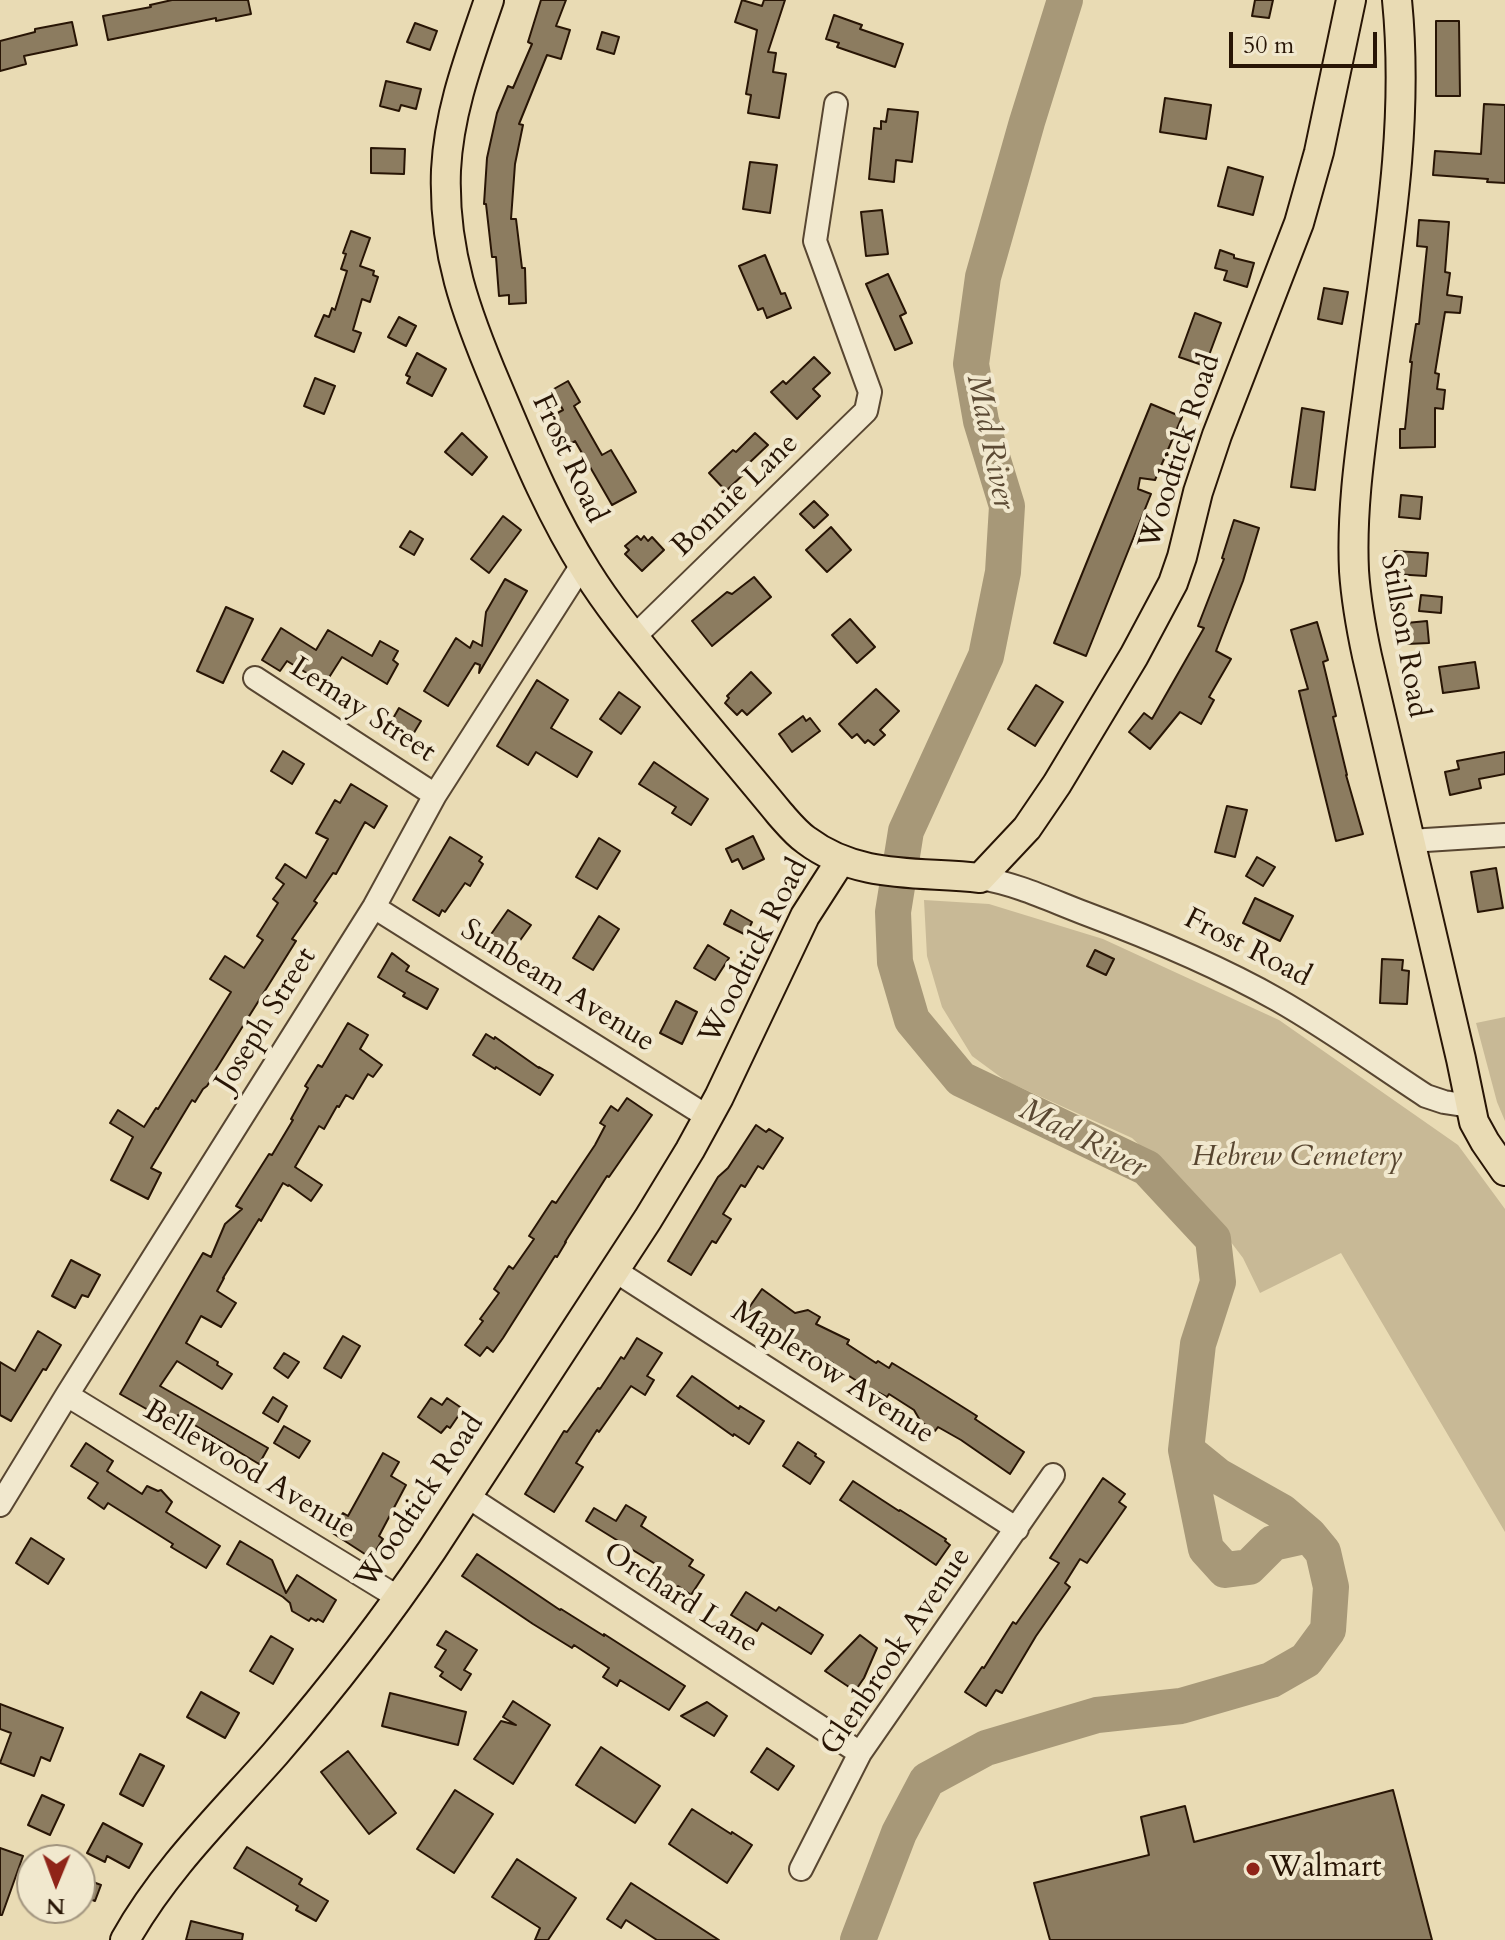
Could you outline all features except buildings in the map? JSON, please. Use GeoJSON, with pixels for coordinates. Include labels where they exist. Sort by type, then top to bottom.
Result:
{"type":"FeatureCollection","features":[{"type":"Feature","properties":{"kind":"main road","name":"Frost Road"},"geometry":{"type":"LineString","coordinates":[[489,0],[459,89],[451,124],[446,196],[451,253],[465,307],[498,389],[555,515],[606,601],[789,824],[813,845],[841,860]]}},
{"type":"Feature","properties":{"kind":"main road","name":"Woodtick Road"},"geometry":{"type":"LineString","coordinates":[[125,1940],[142,1909],[181,1859],[316,1706],[399,1598],[467,1496],[677,1172],[708,1117],[805,916],[841,860],[877,870],[980,878],[1027,828],[1057,784],[1134,656],[1173,583],[1217,435],[1299,223],[1319,152],[1351,0]]}},
{"type":"Feature","properties":{"kind":"main road","name":"Stillson Road"},"geometry":{"type":"LineString","coordinates":[[1397,0],[1401,72],[1400,141],[1359,463],[1354,551],[1356,592],[1362,633],[1470,1106],[1478,1130],[1505,1171]]}},
{"type":"Feature","properties":{"kind":"street","name":"Bonnie Lane"},"geometry":{"type":"LineString","coordinates":[[634,637],[866,411],[870,392],[815,241],[836,104]]}},
{"type":"Feature","properties":{"kind":"street","name":"Joseph Street"},"geometry":{"type":"LineString","coordinates":[[0,1505],[374,907],[435,795],[582,565]]}},
{"type":"Feature","properties":{"kind":"street","name":"Lemay Street"},"geometry":{"type":"LineString","coordinates":[[255,678],[435,795]]}},
{"type":"Feature","properties":{"kind":"street"},"geometry":{"type":"LineString","coordinates":[[1410,841],[1505,835]]}},
{"type":"Feature","properties":{"kind":"street","name":"Frost Road"},"geometry":{"type":"LineString","coordinates":[[980,878],[1027,891],[1126,928],[1197,959],[1296,1010],[1426,1096],[1470,1106]]}},
{"type":"Feature","properties":{"kind":"street","name":"Sunbeam Avenue"},"geometry":{"type":"LineString","coordinates":[[374,907],[708,1117]]}},
{"type":"Feature","properties":{"kind":"street","name":"Maplerow Avenue"},"geometry":{"type":"LineString","coordinates":[[614,1270],[1017,1529]]}},
{"type":"Feature","properties":{"kind":"street","name":"Bellewood Avenue"},"geometry":{"type":"LineString","coordinates":[[67,1395],[399,1598]]}},
{"type":"Feature","properties":{"kind":"street","name":"Glenbrook Avenue"},"geometry":{"type":"LineString","coordinates":[[801,1869],[860,1753],[1053,1475]]}},
{"type":"Feature","properties":{"kind":"street","name":"Orchard Lane"},"geometry":{"type":"LineString","coordinates":[[467,1496],[860,1753]]}},
{"type":"Feature","properties":{"kind":"green space","name":"Hebrew Cemetery"},"geometry":{"type":"Polygon","coordinates":[[[924,900],[989,904],[1103,939],[1279,1020],[1458,1145],[1505,1209],[1505,1532],[1341,1253],[1260,1293],[1243,1258],[1205,1208],[1132,1138],[1006,1081],[972,1056],[942,1007],[927,956],[924,900]]]}},
{"type":"Feature","properties":{"kind":"green space"},"geometry":{"type":"Polygon","coordinates":[[[1505,1017],[1505,1121],[1476,1023],[1505,1017]]]}},
{"type":"Feature","properties":{"kind":"waterway","name":"Mad River"},"geometry":{"type":"LineString","coordinates":[[858,1940],[899,1833],[927,1780],[986,1748],[1097,1715],[1181,1706],[1271,1680],[1306,1660],[1328,1630],[1331,1587],[1323,1552],[1309,1535],[1273,1543],[1249,1567],[1225,1570],[1206,1549],[1186,1450],[1198,1344],[1218,1282],[1213,1239],[1147,1168],[961,1079],[912,1020],[895,962],[893,912],[906,831],[986,656],[1003,572],[1007,506],[981,421],[971,364],[983,277],[1065,0]]}},
{"type":"Feature","properties":{"kind":"waterway"},"geometry":{"type":"LineString","coordinates":[[1186,1450],[1218,1476],[1282,1512],[1309,1535]]}},
{"type":"Feature","properties":{"kind":"place","name":"Walmart"},"geometry":{"type":"Point","coordinates":[1253,1869]}}]}
